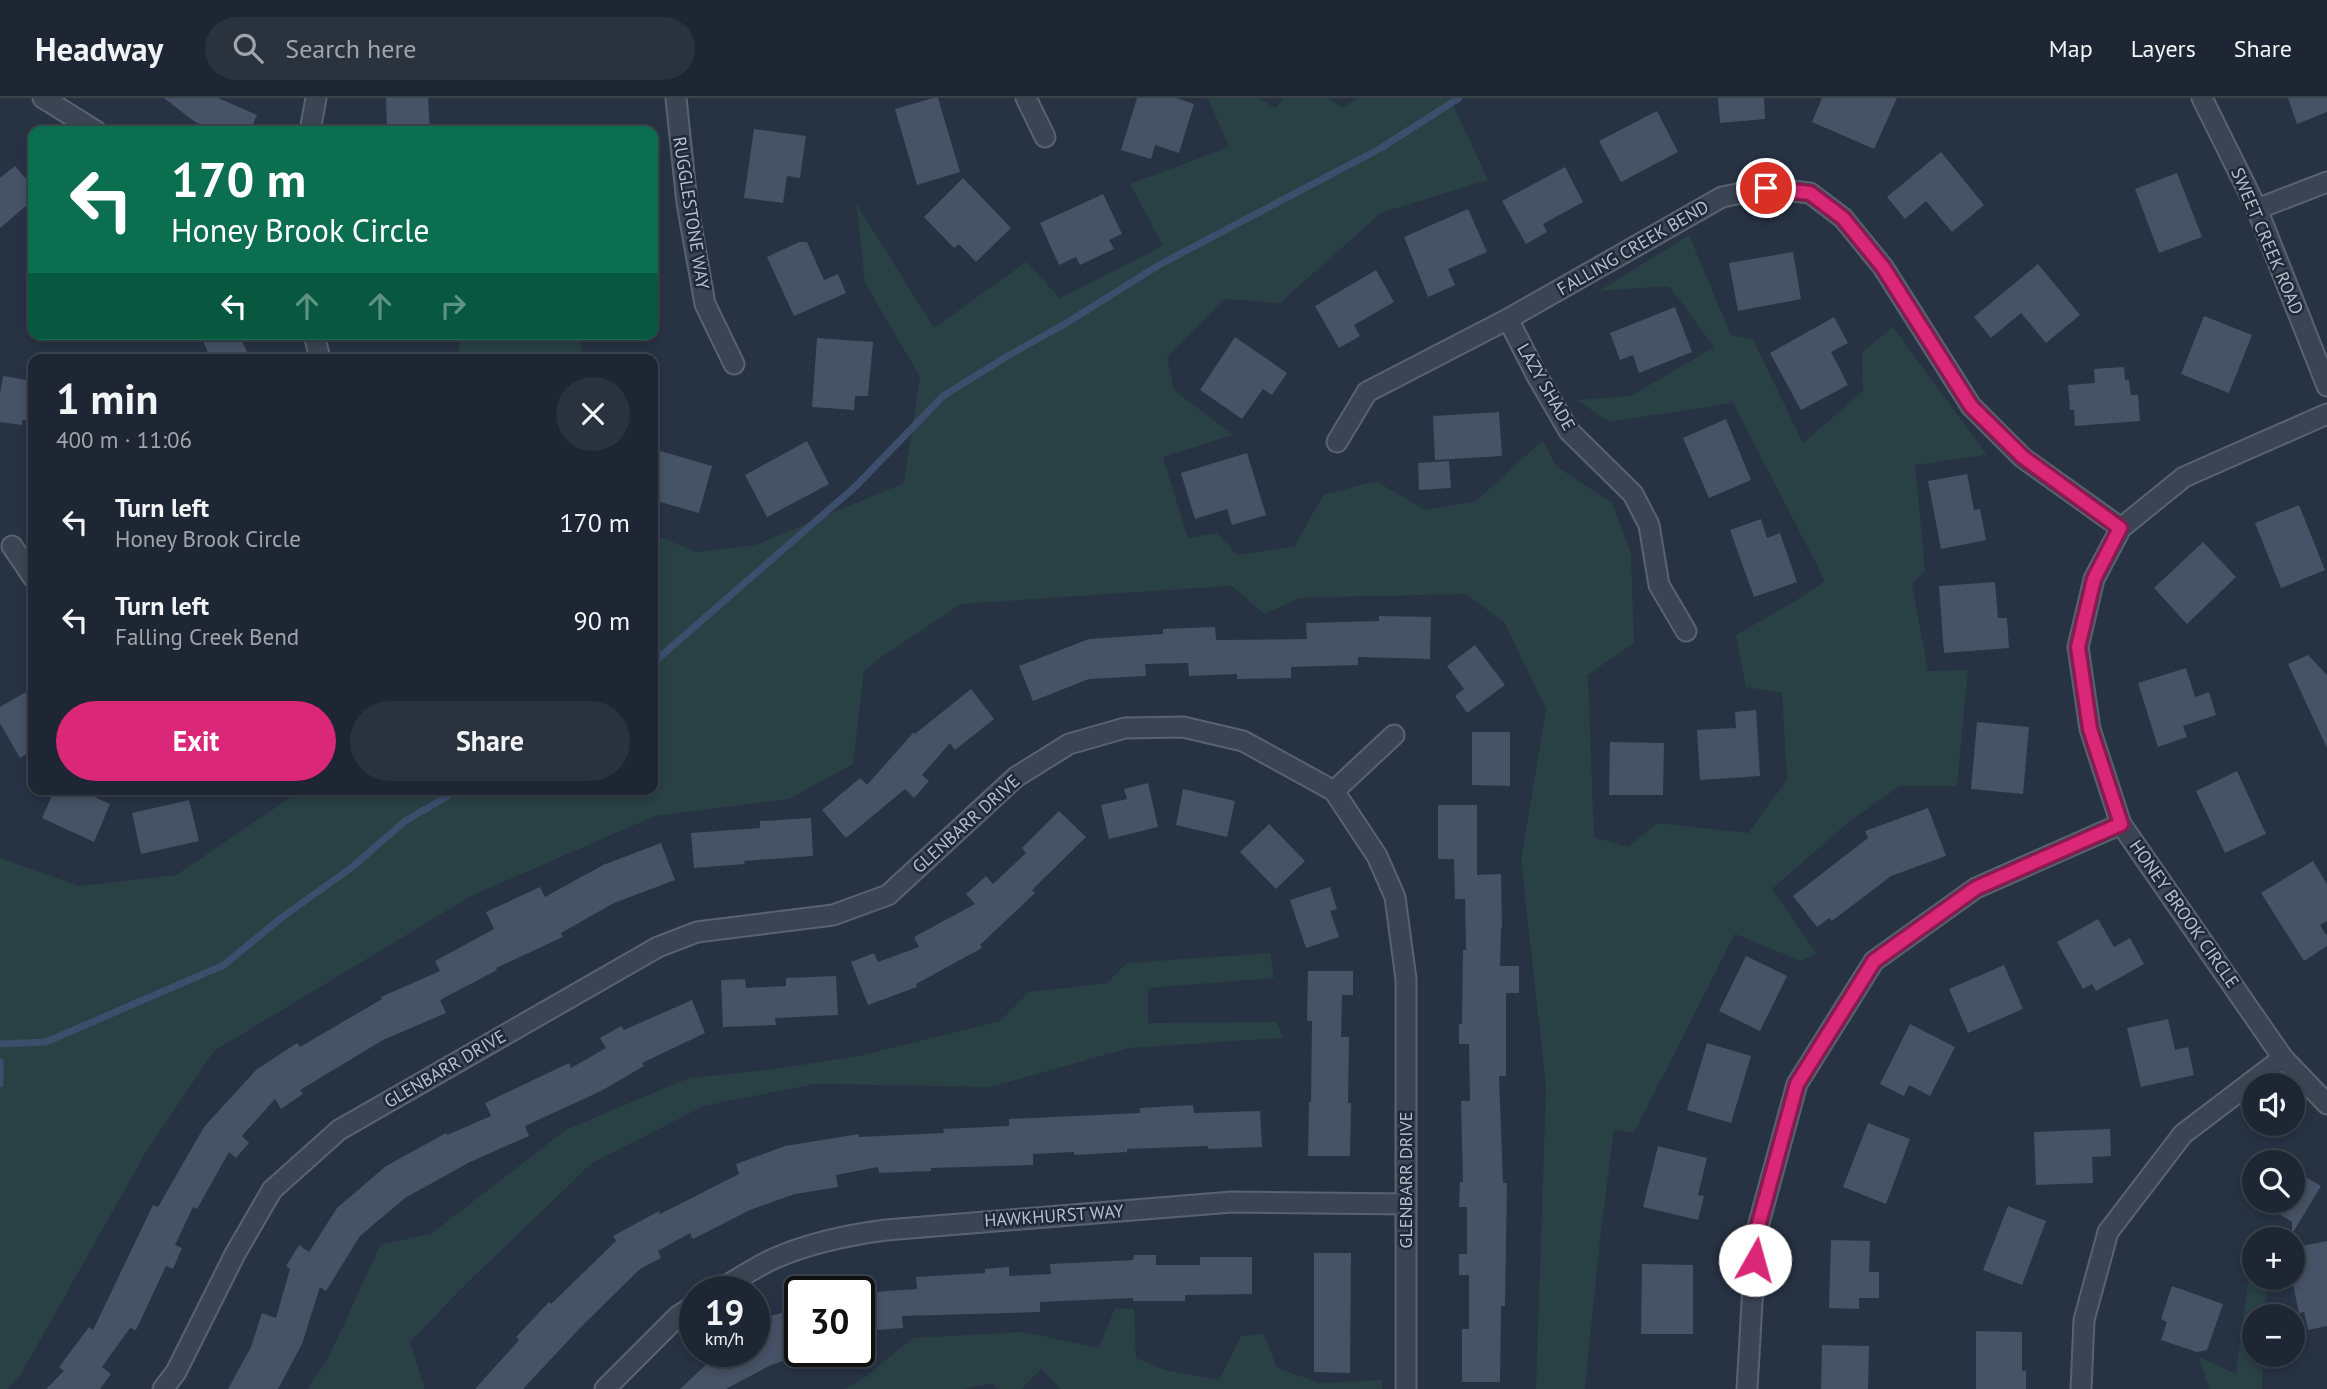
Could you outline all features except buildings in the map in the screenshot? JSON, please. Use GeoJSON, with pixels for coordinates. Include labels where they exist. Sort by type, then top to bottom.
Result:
{"type":"FeatureCollection","features":[{"type":"Feature","properties":{"kind":"street"},"geometry":{"type":"LineString","coordinates":[[43,98],[88,126]]}},
{"type":"Feature","properties":{"kind":"street"},"geometry":{"type":"LineString","coordinates":[[311,126],[316,98]]}},
{"type":"Feature","properties":{"kind":"street","name":"RUGGLESTONE WAY"},"geometry":{"type":"LineString","coordinates":[[676,98],[687,203],[705,304],[734,364]]}},
{"type":"Feature","properties":{"kind":"street"},"geometry":{"type":"LineString","coordinates":[[1026,98],[1045,137]]}},
{"type":"Feature","properties":{"kind":"street","name":"SWEET CREEK ROAD"},"geometry":{"type":"LineString","coordinates":[[2202,98],[2257,209],[2327,386]]}},
{"type":"Feature","properties":{"kind":"street"},"geometry":{"type":"LineString","coordinates":[[2257,209],[2327,182]]}},
{"type":"Feature","properties":{"kind":"street","name":"FALLING CREEK BEND"},"geometry":{"type":"LineString","coordinates":[[1337,442],[1367,392],[1508,319],[1722,197],[1766,188],[1810,193],[1843,218],[1883,267],[1971,406],[2023,457],[2120,528]]}},
{"type":"Feature","properties":{"kind":"street","name":"LAZY SHADE"},"geometry":{"type":"LineString","coordinates":[[1508,319],[1569,431],[1633,494],[1649,525],[1659,585],[1686,631]]}},
{"type":"Feature","properties":{"kind":"street","name":"HONEY BROOK CIRCLE"},"geometry":{"type":"LineString","coordinates":[[2327,414],[2184,477],[2120,528],[2094,579],[2078,647],[2090,729],[2121,824],[2283,1058],[2327,1104]]}},
{"type":"Feature","properties":{"kind":"street"},"geometry":{"type":"LineString","coordinates":[[12,546],[28,570]]}},
{"type":"Feature","properties":{"kind":"street","name":"GLENBARR DRIVE"},"geometry":{"type":"LineString","coordinates":[[163,1389],[176,1371],[235,1254],[272,1190],[339,1130],[658,947],[697,932],[833,915],[888,895],[1016,777],[1069,744],[1125,728],[1184,727],[1242,741],[1334,791],[1377,856],[1395,897],[1406,979],[1406,1389]]}},
{"type":"Feature","properties":{"kind":"street"},"geometry":{"type":"LineString","coordinates":[[1334,791],[1394,735]]}},
{"type":"Feature","properties":{"kind":"street"},"geometry":{"type":"LineString","coordinates":[[1747,1389],[1756,1234],[1797,1084],[1874,961],[1976,888],[2121,824]]}},
{"type":"Feature","properties":{"kind":"street"},"geometry":{"type":"LineString","coordinates":[[2081,1389],[2084,1320],[2108,1232],[2183,1134],[2283,1058]]}},
{"type":"Feature","properties":{"kind":"street","name":"HAWKHURST WAY"},"geometry":{"type":"LineString","coordinates":[[744,1276],[772,1260],[806,1247],[844,1236],[886,1230],[1232,1202],[1406,1204]]}},
{"type":"Feature","properties":{"kind":"street"},"geometry":{"type":"LineString","coordinates":[[605,1389],[679,1314]]}},
{"type":"Feature","properties":{"kind":"green space"},"geometry":{"type":"Polygon","coordinates":[[[1208,98],[1259,98],[1275,108],[1283,98],[1327,98],[1343,108],[1357,98],[1450,98],[1488,180],[1381,213],[1280,303],[1224,299],[1167,357],[1174,390],[1233,435],[1163,457],[1188,538],[1217,533],[1237,555],[1295,546],[1323,495],[1376,481],[1425,510],[1476,501],[1543,440],[1556,466],[1612,503],[1631,553],[1634,643],[1588,675],[1594,837],[1628,847],[1657,823],[1748,833],[1787,780],[1782,693],[1746,687],[1736,635],[1825,581],[1733,403],[1609,422],[1577,400],[1631,396],[1714,347],[1669,286],[1599,291],[1689,235],[1731,335],[1753,339],[1803,443],[1863,391],[1862,352],[1893,327],[1987,455],[1915,465],[1925,570],[1912,584],[1928,671],[1968,670],[1957,786],[1900,786],[1850,821],[1772,889],[1817,954],[1801,961],[1735,934],[1634,1133],[1614,1129],[1585,1389],[1536,1389],[1546,1087],[1521,860],[1546,709],[1504,622],[1465,594],[1300,598],[1264,614],[1232,586],[961,604],[864,671],[853,764],[789,799],[655,816],[471,896],[214,1051],[146,1152],[20,1376],[7,1389],[0,1389],[0,858],[79,886],[176,875],[294,795],[658,795],[658,536],[696,552],[755,545],[904,483],[920,377],[865,283],[856,203],[934,328],[1026,262],[1060,298],[1163,246],[1130,184],[1229,147],[1208,98]]]}},
{"type":"Feature","properties":{"kind":"green space"},"geometry":{"type":"Polygon","coordinates":[[[458,340],[581,340],[582,354],[460,354],[458,340]]]}},
{"type":"Feature","properties":{"kind":"green space"},"geometry":{"type":"Polygon","coordinates":[[[1270,953],[1274,978],[1148,988],[1148,1023],[1277,1022],[1283,1038],[1129,1048],[991,1087],[815,1084],[704,1106],[592,1163],[462,1288],[410,1342],[425,1389],[307,1389],[328,1359],[380,1245],[432,1233],[567,1129],[689,1078],[775,1069],[863,1055],[1000,1021],[1029,992],[1107,983],[1127,963],[1270,953]]]}},
{"type":"Feature","properties":{"kind":"green space"},"geometry":{"type":"Polygon","coordinates":[[[2247,1290],[2266,1290],[2266,1304],[2245,1304],[2247,1290]]]}},
{"type":"Feature","properties":{"kind":"green space"},"geometry":{"type":"Polygon","coordinates":[[[1115,1308],[1134,1309],[1136,1358],[1165,1370],[1219,1380],[1241,1336],[1264,1334],[1277,1368],[1320,1383],[1382,1380],[1382,1389],[1061,1389],[1041,1369],[1021,1389],[997,1389],[993,1383],[964,1389],[843,1389],[860,1381],[913,1338],[1024,1332],[1099,1348],[1115,1308]]]}},
{"type":"Feature","properties":{"kind":"green space"},"geometry":{"type":"Polygon","coordinates":[[[2242,1328],[2242,1367],[2263,1367],[2262,1389],[2209,1389],[2199,1357],[2236,1374],[2242,1328]]]}},
{"type":"Feature","properties":{"kind":"waterway"},"geometry":{"type":"LineString","coordinates":[[658,659],[856,486],[943,396],[1159,265],[1381,148],[1459,98]]}},
{"type":"Feature","properties":{"kind":"waterway"},"geometry":{"type":"LineString","coordinates":[[0,1044],[46,1042],[224,965],[281,918],[351,868],[405,821],[450,795]]}},
{"type":"Feature","properties":{"kind":"waterway"},"geometry":{"type":"LineString","coordinates":[[0,1062],[0,1084]]}},
{"type":"Feature","properties":{"kind":"route"},"geometry":{"type":"LineString","coordinates":[[1755,1260],[1756,1234],[1797,1084],[1874,961],[1976,888],[2121,824],[2090,729],[2078,647],[2094,579],[2120,528],[2023,457],[1971,406],[1883,267],[1843,218],[1810,193],[1766,188]]}}]}
